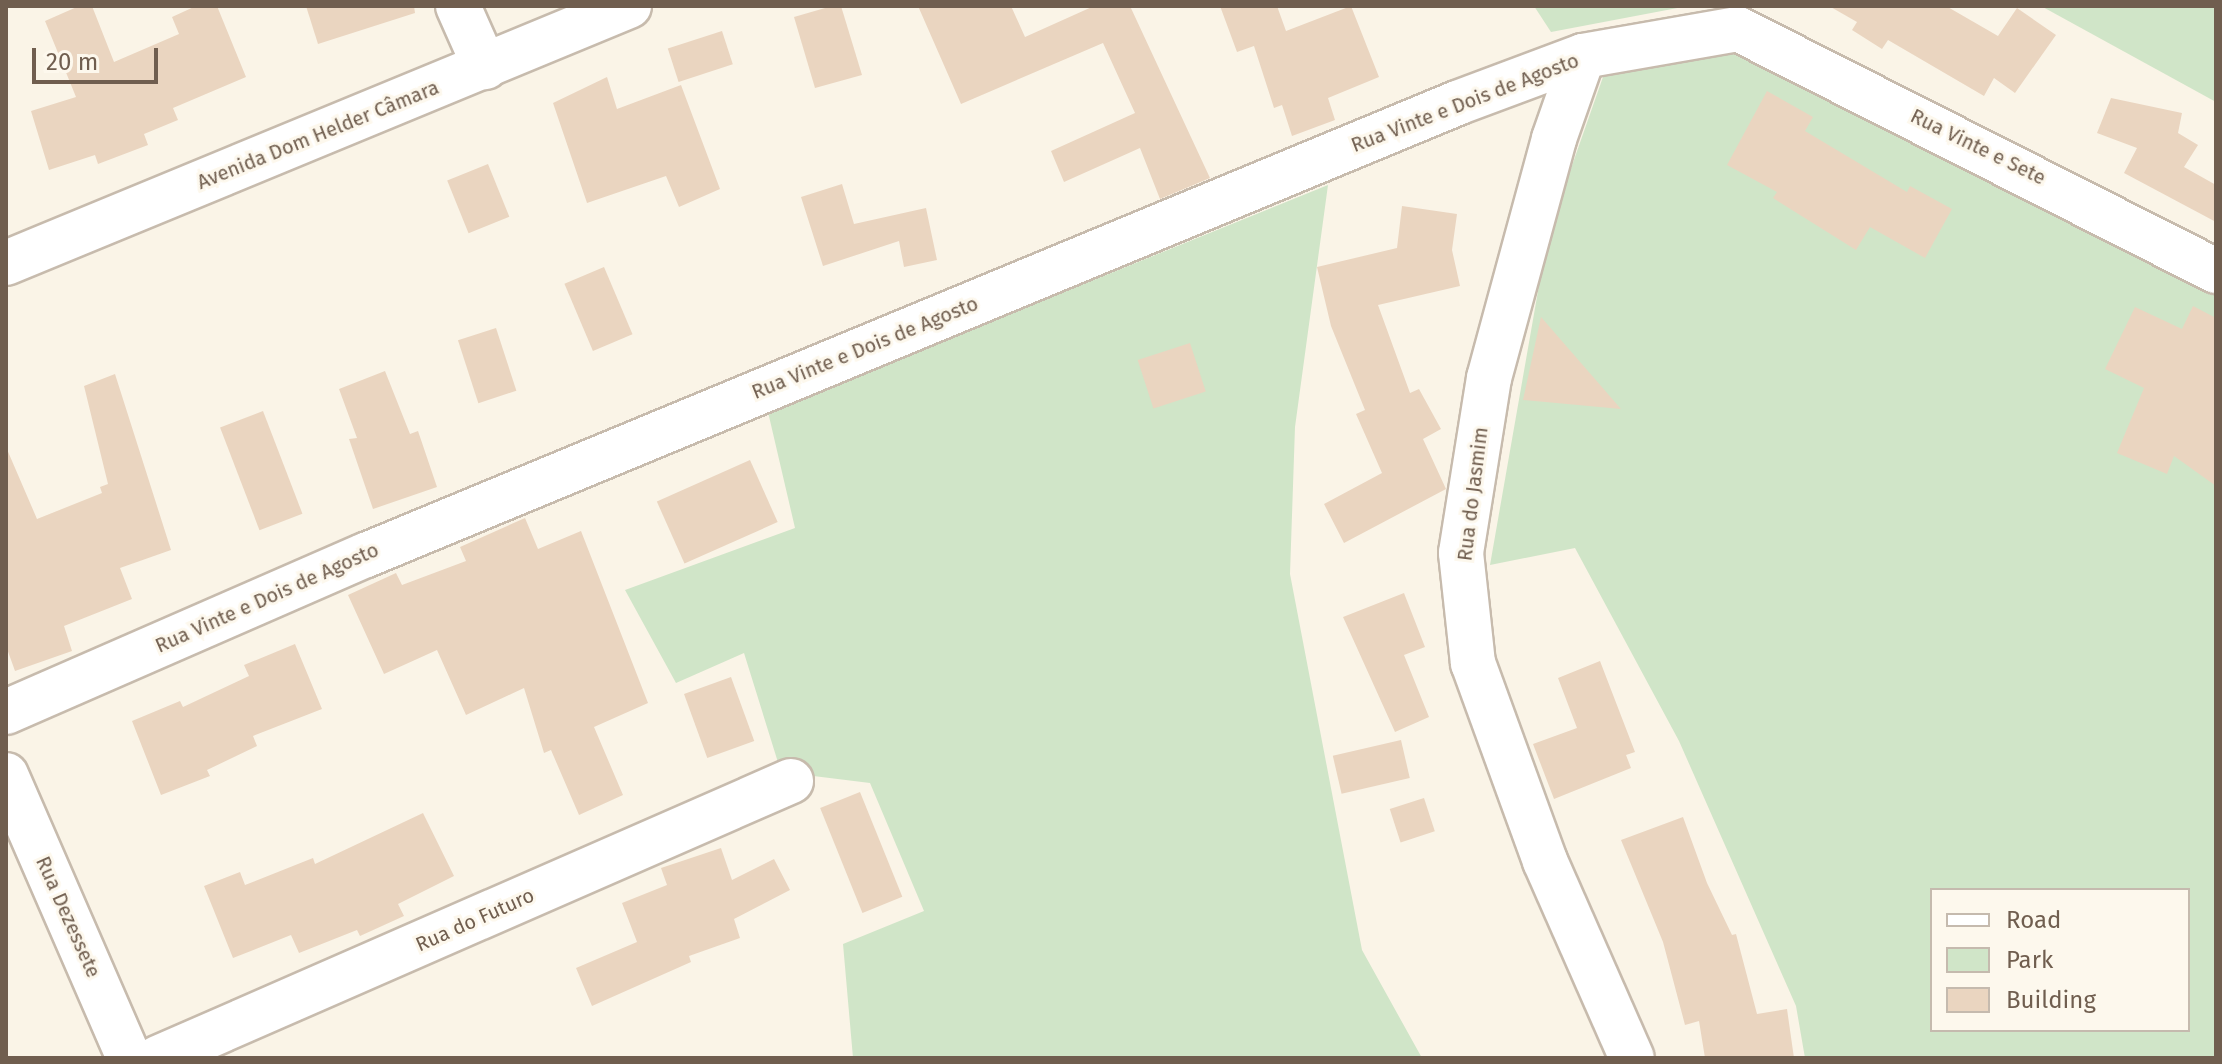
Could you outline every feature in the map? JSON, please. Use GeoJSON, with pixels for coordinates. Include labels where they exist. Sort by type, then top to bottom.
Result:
{"type":"FeatureCollection","features":[{"type":"Feature","properties":{"kind":"street"},"geometry":{"type":"LineString","coordinates":[[458,6],[485,67]]}},
{"type":"Feature","properties":{"kind":"street","name":"Avenida Dom Helder Câmara"},"geometry":{"type":"LineString","coordinates":[[6,263],[629,6]]}},
{"type":"Feature","properties":{"kind":"street","name":"Rua Vinte e Dois de Agosto"},"geometry":{"type":"LineString","coordinates":[[6,712],[366,555],[1583,56],[1742,17]]}},
{"type":"Feature","properties":{"kind":"street","name":"Rua Vinte e Sete"},"geometry":{"type":"LineString","coordinates":[[1742,17],[2216,271]]}},
{"type":"Feature","properties":{"kind":"street","name":"Rua do Jasmim"},"geometry":{"type":"LineString","coordinates":[[1583,56],[1554,139],[1489,378],[1461,553],[1473,663],[1545,861],[1632,1058]]}},
{"type":"Feature","properties":{"kind":"street","name":"Rua Dezessete"},"geometry":{"type":"LineString","coordinates":[[6,775],[129,1058]]}},
{"type":"Feature","properties":{"kind":"street","name":"Rua do Futuro"},"geometry":{"type":"LineString","coordinates":[[158,1058],[791,781]]}},
{"type":"Feature","properties":{"kind":"green space"},"geometry":{"type":"Polygon","coordinates":[[[1534,6],[1688,6],[1551,32],[1534,6]]]}},
{"type":"Feature","properties":{"kind":"green space"},"geometry":{"type":"Polygon","coordinates":[[[2041,6],[2216,6],[2216,102],[2041,6]]]}},
{"type":"Feature","properties":{"kind":"green space"},"geometry":{"type":"Polygon","coordinates":[[[1730,51],[2216,294],[2216,1058],[1805,1058],[1796,1006],[1679,741],[1575,548],[1490,565],[1548,234],[1603,77],[1730,51]]]}},
{"type":"Feature","properties":{"kind":"green space"},"geometry":{"type":"Polygon","coordinates":[[[1328,185],[1295,427],[1290,574],[1362,950],[1422,1058],[853,1058],[843,944],[924,911],[870,783],[781,772],[744,653],[676,683],[625,590],[795,528],[768,412],[1328,185]]]}},
{"type":"Feature","properties":{"kind":"building"},"geometry":{"type":"Polygon","coordinates":[[[79,6],[92,6],[114,62],[179,34],[172,17],[196,6],[217,6],[246,77],[173,108],[178,120],[144,134],[148,145],[98,164],[95,155],[49,170],[31,111],[76,97],[45,21],[79,6]]]}},
{"type":"Feature","properties":{"kind":"building"},"geometry":{"type":"Polygon","coordinates":[[[306,6],[414,6],[415,13],[318,44],[306,6]]]}},
{"type":"Feature","properties":{"kind":"building"},"geometry":{"type":"Polygon","coordinates":[[[841,6],[862,75],[815,88],[794,17],[841,6]]]}},
{"type":"Feature","properties":{"kind":"building"},"geometry":{"type":"Polygon","coordinates":[[[918,6],[1011,6],[1025,37],[1094,6],[1130,6],[1210,178],[1160,199],[1140,148],[1064,182],[1051,151],[1135,113],[1103,43],[961,104],[918,6]]]}},
{"type":"Feature","properties":{"kind":"building"},"geometry":{"type":"Polygon","coordinates":[[[1220,6],[1277,6],[1286,31],[1351,6],[1379,77],[1328,98],[1335,120],[1292,136],[1282,105],[1274,108],[1254,46],[1237,52],[1220,6]]]}},
{"type":"Feature","properties":{"kind":"building"},"geometry":{"type":"Polygon","coordinates":[[[1829,6],[1946,6],[1998,36],[2017,8],[2056,35],[2015,93],[1994,78],[1984,96],[1888,40],[1882,49],[1852,30],[1857,22],[1829,6]]]}},
{"type":"Feature","properties":{"kind":"building"},"geometry":{"type":"Polygon","coordinates":[[[722,31],[733,64],[679,82],[668,49],[722,31]]]}},
{"type":"Feature","properties":{"kind":"building"},"geometry":{"type":"Polygon","coordinates":[[[607,77],[617,109],[681,85],[720,189],[679,207],[666,176],[587,203],[553,103],[607,77]]]}},
{"type":"Feature","properties":{"kind":"building"},"geometry":{"type":"Polygon","coordinates":[[[1767,91],[1813,117],[1805,131],[1907,192],[1910,186],[1952,209],[1925,258],[1870,227],[1856,250],[1773,198],[1777,192],[1727,165],[1767,91]]]}},
{"type":"Feature","properties":{"kind":"building"},"geometry":{"type":"Polygon","coordinates":[[[2111,98],[2182,113],[2178,133],[2198,145],[2184,167],[2216,185],[2216,222],[2124,173],[2137,148],[2097,133],[2111,98]]]}},
{"type":"Feature","properties":{"kind":"building"},"geometry":{"type":"Polygon","coordinates":[[[488,164],[509,217],[469,233],[447,180],[488,164]]]}},
{"type":"Feature","properties":{"kind":"building"},"geometry":{"type":"Polygon","coordinates":[[[842,184],[854,224],[926,208],[937,260],[904,267],[899,241],[823,266],[801,197],[842,184]]]}},
{"type":"Feature","properties":{"kind":"building"},"geometry":{"type":"Polygon","coordinates":[[[1402,206],[1457,214],[1452,250],[1460,286],[1378,305],[1410,393],[1419,389],[1441,429],[1423,439],[1446,489],[1344,543],[1324,504],[1382,473],[1356,414],[1365,410],[1331,326],[1317,267],[1397,248],[1402,206]]]}},
{"type":"Feature","properties":{"kind":"building"},"geometry":{"type":"Polygon","coordinates":[[[604,267],[633,334],[593,351],[564,284],[604,267]]]}},
{"type":"Feature","properties":{"kind":"building"},"geometry":{"type":"Polygon","coordinates":[[[2193,306],[2216,318],[2216,486],[2174,456],[2167,474],[2117,453],[2144,388],[2105,369],[2135,307],[2182,329],[2193,306]]]}},
{"type":"Feature","properties":{"kind":"building"},"geometry":{"type":"Polygon","coordinates":[[[1541,317],[1621,409],[1523,400],[1541,317]]]}},
{"type":"Feature","properties":{"kind":"building"},"geometry":{"type":"Polygon","coordinates":[[[496,328],[516,391],[478,403],[458,340],[496,328]]]}},
{"type":"Feature","properties":{"kind":"building"},"geometry":{"type":"Polygon","coordinates":[[[1190,343],[1206,392],[1153,408],[1138,360],[1190,343]]]}},
{"type":"Feature","properties":{"kind":"building"},"geometry":{"type":"Polygon","coordinates":[[[385,371],[410,434],[418,431],[437,487],[373,509],[349,439],[357,438],[339,389],[385,371]]]}},
{"type":"Feature","properties":{"kind":"building"},"geometry":{"type":"Polygon","coordinates":[[[115,374],[171,550],[120,568],[132,599],[64,626],[72,651],[15,671],[6,646],[6,447],[37,519],[102,493],[100,487],[108,484],[84,386],[115,374]]]}},
{"type":"Feature","properties":{"kind":"building"},"geometry":{"type":"Polygon","coordinates":[[[263,411],[302,514],[259,530],[220,427],[263,411]]]}},
{"type":"Feature","properties":{"kind":"building"},"geometry":{"type":"Polygon","coordinates":[[[750,460],[778,522],[684,564],[657,501],[750,460]]]}},
{"type":"Feature","properties":{"kind":"building"},"geometry":{"type":"Polygon","coordinates":[[[525,518],[538,549],[581,531],[648,703],[594,727],[623,795],[579,815],[551,750],[544,753],[524,688],[466,715],[437,650],[384,674],[348,595],[396,573],[402,585],[466,561],[460,547],[525,518]]]}},
{"type":"Feature","properties":{"kind":"building"},"geometry":{"type":"Polygon","coordinates":[[[1404,593],[1425,647],[1404,655],[1429,717],[1395,732],[1343,617],[1404,593]]]}},
{"type":"Feature","properties":{"kind":"building"},"geometry":{"type":"Polygon","coordinates":[[[295,644],[322,709],[253,736],[257,746],[207,770],[210,776],[161,795],[132,721],[180,701],[183,707],[249,676],[244,665],[295,644]]]}},
{"type":"Feature","properties":{"kind":"building"},"geometry":{"type":"Polygon","coordinates":[[[1600,661],[1635,752],[1626,755],[1631,768],[1554,799],[1533,744],[1577,728],[1558,678],[1600,661]]]}},
{"type":"Feature","properties":{"kind":"building"},"geometry":{"type":"Polygon","coordinates":[[[731,677],[754,741],[707,758],[684,694],[731,677]]]}},
{"type":"Feature","properties":{"kind":"building"},"geometry":{"type":"Polygon","coordinates":[[[1401,740],[1410,778],[1342,794],[1333,756],[1401,740]]]}},
{"type":"Feature","properties":{"kind":"building"},"geometry":{"type":"Polygon","coordinates":[[[860,792],[902,897],[862,913],[820,808],[860,792]]]}},
{"type":"Feature","properties":{"kind":"building"},"geometry":{"type":"Polygon","coordinates":[[[1424,798],[1435,831],[1401,842],[1390,809],[1424,798]]]}},
{"type":"Feature","properties":{"kind":"building"},"geometry":{"type":"Polygon","coordinates":[[[423,813],[454,876],[398,904],[404,916],[360,936],[357,930],[299,953],[291,935],[233,958],[204,886],[240,872],[245,885],[313,858],[315,864],[423,813]]]}},
{"type":"Feature","properties":{"kind":"building"},"geometry":{"type":"Polygon","coordinates":[[[1683,817],[1707,883],[1732,935],[1736,934],[1757,1014],[1787,1009],[1794,1058],[1705,1058],[1699,1021],[1685,1025],[1663,942],[1621,840],[1683,817]]]}},
{"type":"Feature","properties":{"kind":"building"},"geometry":{"type":"Polygon","coordinates":[[[721,848],[732,880],[774,859],[790,890],[734,919],[740,938],[689,956],[691,962],[592,1006],[576,968],[637,942],[622,903],[667,885],[661,868],[721,848]]]}}]}
